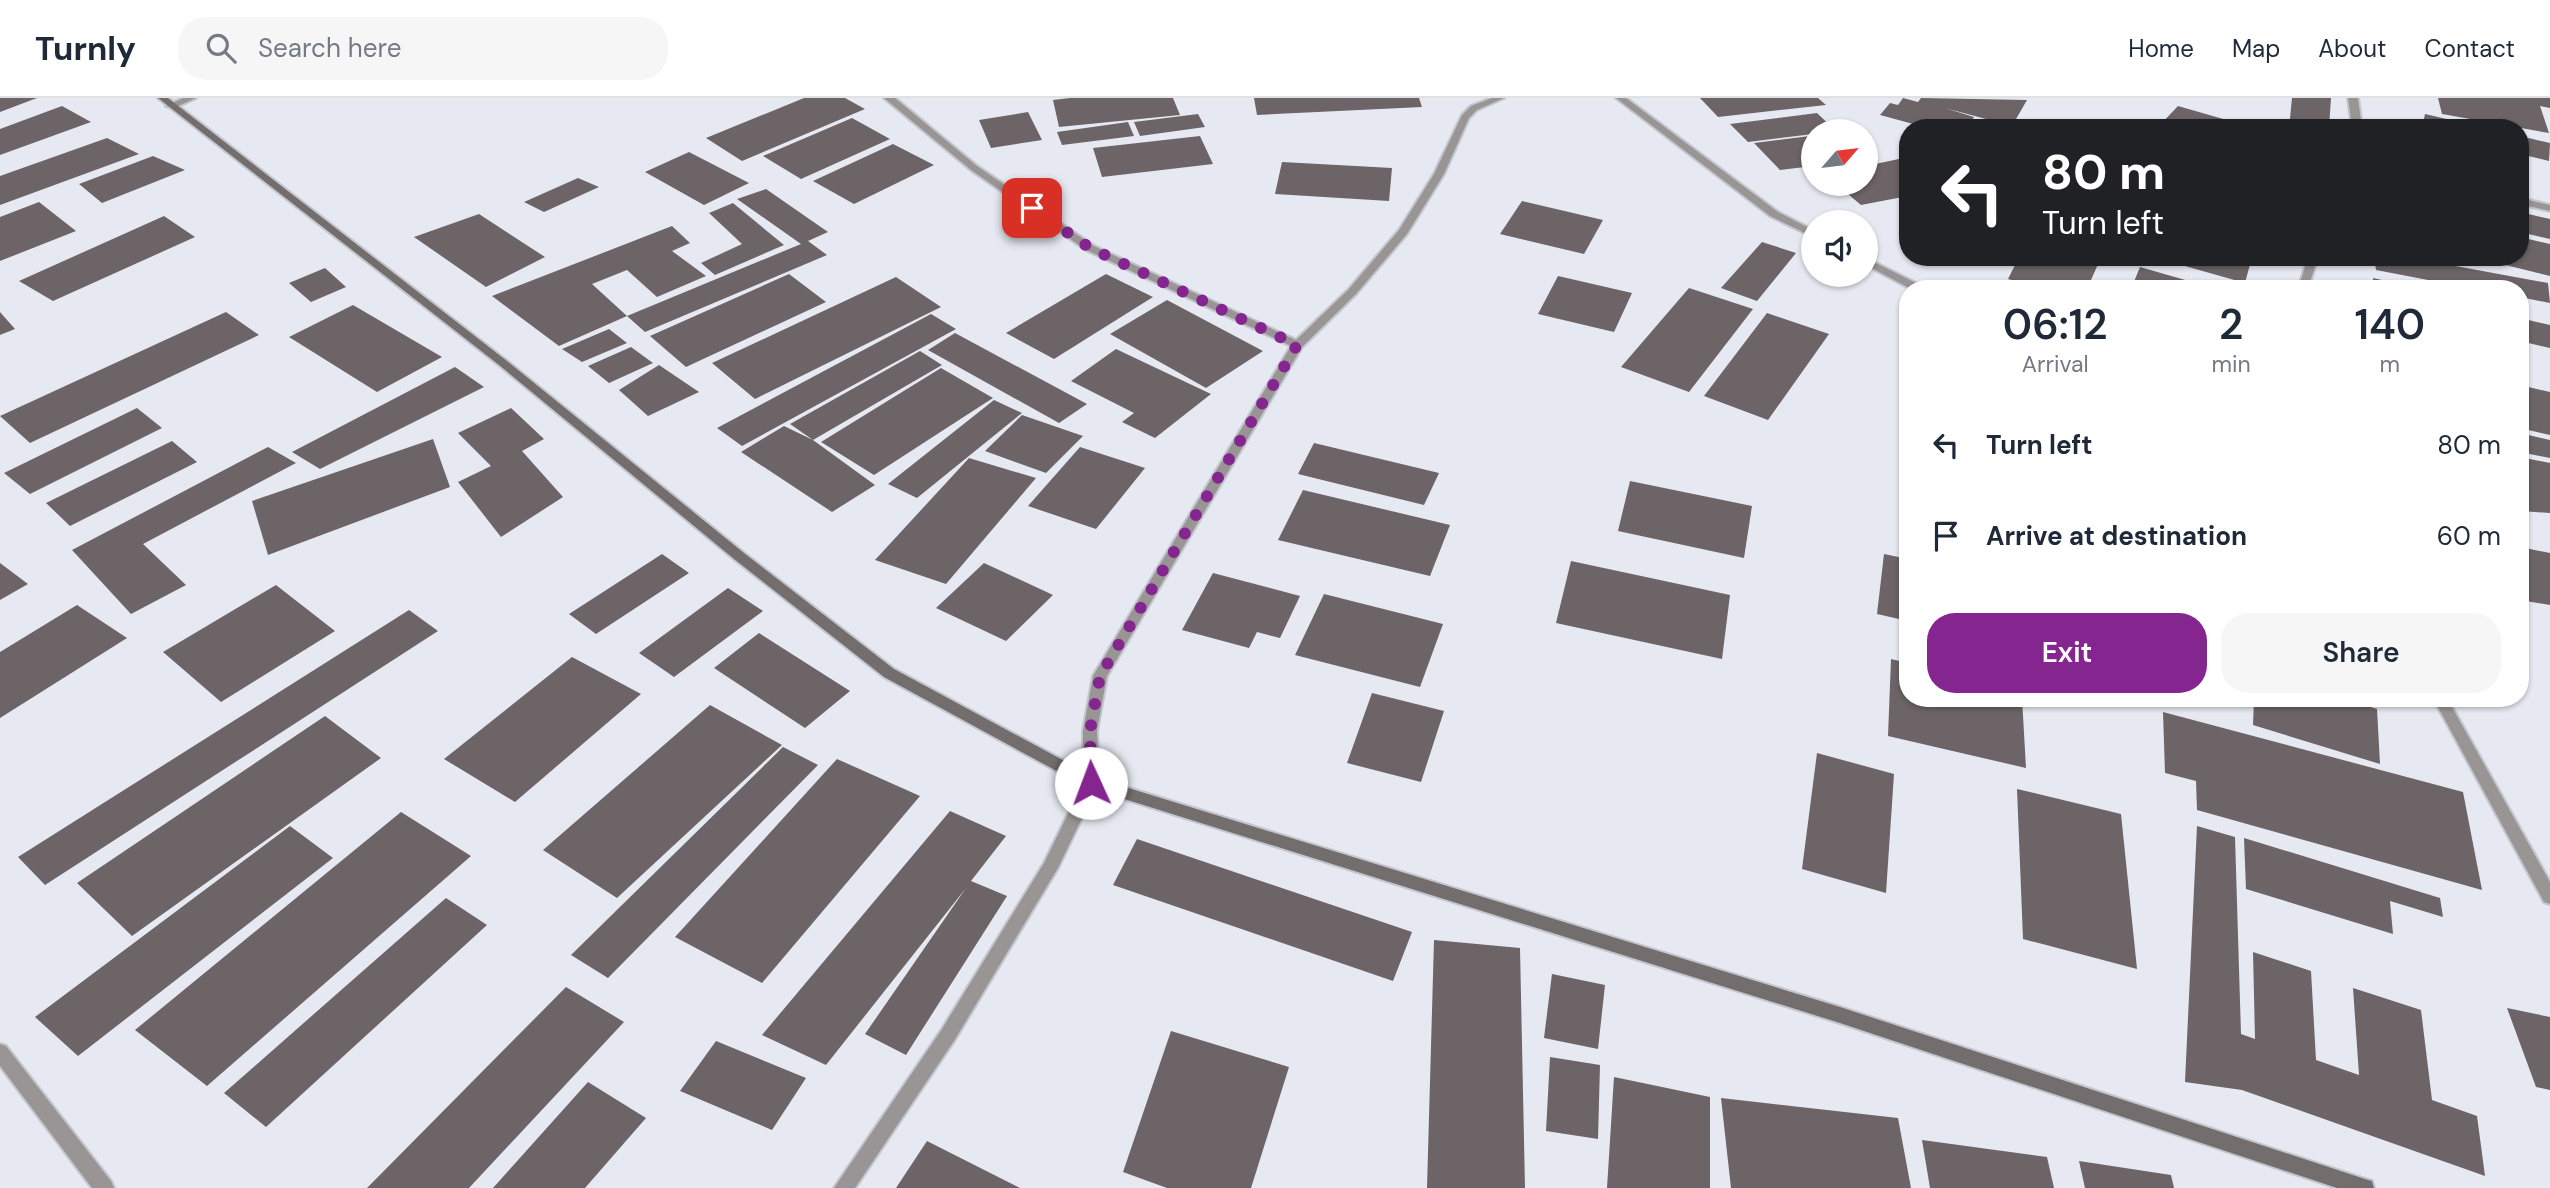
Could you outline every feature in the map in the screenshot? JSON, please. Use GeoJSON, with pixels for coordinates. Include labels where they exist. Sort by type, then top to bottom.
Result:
{"type":"FeatureCollection","features":[{"type":"Feature","properties":{"kind":"street"},"geometry":{"type":"LineString","coordinates":[[166,102],[191,98]]}},
{"type":"Feature","properties":{"kind":"street"},"geometry":{"type":"LineString","coordinates":[[889,98],[974,168],[1090,248],[1297,345]]}},
{"type":"Feature","properties":{"kind":"street"},"geometry":{"type":"LineString","coordinates":[[844,1188],[948,1035],[1050,868],[1091,783],[1090,731],[1100,676],[1297,345],[1352,292],[1403,232],[1438,174],[1465,117],[1474,108],[1500,98]]}},
{"type":"Feature","properties":{"kind":"street"},"geometry":{"type":"LineString","coordinates":[[1620,98],[1774,214],[1801,227]]}},
{"type":"Feature","properties":{"kind":"street"},"geometry":{"type":"LineString","coordinates":[[2353,98],[2356,119]]}},
{"type":"Feature","properties":{"kind":"street"},"geometry":{"type":"LineString","coordinates":[[166,102],[503,363],[739,556],[888,673],[1091,783],[1840,1015],[2365,1188]]}},
{"type":"Feature","properties":{"kind":"street"},"geometry":{"type":"LineString","coordinates":[[2529,203],[2550,208]]}},
{"type":"Feature","properties":{"kind":"street"},"geometry":{"type":"LineString","coordinates":[[1878,267],[1903,280]]}},
{"type":"Feature","properties":{"kind":"street"},"geometry":{"type":"LineString","coordinates":[[2445,707],[2550,897]]}},
{"type":"Feature","properties":{"kind":"street"},"geometry":{"type":"LineString","coordinates":[[0,1052],[104,1188]]}},
{"type":"Feature","properties":{"kind":"building"},"geometry":{"type":"Polygon","coordinates":[[[0,98],[37,98],[0,112],[0,98]]]}},
{"type":"Feature","properties":{"kind":"building"},"geometry":{"type":"Polygon","coordinates":[[[804,98],[845,98],[865,109],[742,161],[706,138],[804,98]]]}},
{"type":"Feature","properties":{"kind":"building"},"geometry":{"type":"Polygon","coordinates":[[[1173,98],[1180,115],[1059,127],[1053,100],[1173,98]]]}},
{"type":"Feature","properties":{"kind":"building"},"geometry":{"type":"Polygon","coordinates":[[[1254,98],[1419,98],[1422,107],[1257,115],[1254,98]]]}},
{"type":"Feature","properties":{"kind":"building"},"geometry":{"type":"Polygon","coordinates":[[[1700,98],[1818,98],[1826,105],[1718,117],[1700,98]]]}},
{"type":"Feature","properties":{"kind":"building"},"geometry":{"type":"Polygon","coordinates":[[[1903,98],[1918,102],[1921,98],[2027,100],[2016,119],[1986,119],[1945,108],[1974,117],[1899,120],[1880,115],[1890,103],[1898,105],[1903,98]]]}},
{"type":"Feature","properties":{"kind":"building"},"geometry":{"type":"Polygon","coordinates":[[[2292,98],[2331,98],[2330,119],[2290,119],[2292,98]]]}},
{"type":"Feature","properties":{"kind":"building"},"geometry":{"type":"Polygon","coordinates":[[[2438,98],[2550,98],[2550,108],[2540,106],[2549,133],[2529,129],[2529,119],[2470,119],[2442,114],[2438,98]]]}},
{"type":"Feature","properties":{"kind":"building"},"geometry":{"type":"Polygon","coordinates":[[[62,106],[91,122],[0,155],[0,129],[62,106]]]}},
{"type":"Feature","properties":{"kind":"building"},"geometry":{"type":"Polygon","coordinates":[[[2178,106],[2223,119],[2166,119],[2178,106]]]}},
{"type":"Feature","properties":{"kind":"building"},"geometry":{"type":"Polygon","coordinates":[[[1028,112],[1042,140],[991,148],[979,120],[1028,112]]]}},
{"type":"Feature","properties":{"kind":"building"},"geometry":{"type":"Polygon","coordinates":[[[1817,113],[1823,119],[1801,119],[1801,135],[1748,142],[1730,124],[1817,113]]]}},
{"type":"Feature","properties":{"kind":"building"},"geometry":{"type":"Polygon","coordinates":[[[1198,114],[1205,127],[1140,136],[1134,122],[1198,114]]]}},
{"type":"Feature","properties":{"kind":"building"},"geometry":{"type":"Polygon","coordinates":[[[2425,114],[2447,119],[2424,119],[2425,114]]]}},
{"type":"Feature","properties":{"kind":"building"},"geometry":{"type":"Polygon","coordinates":[[[852,118],[890,139],[801,179],[763,156],[852,118]]]}},
{"type":"Feature","properties":{"kind":"building"},"geometry":{"type":"Polygon","coordinates":[[[1128,122],[1134,136],[1062,145],[1057,132],[1128,122]]]}},
{"type":"Feature","properties":{"kind":"building"},"geometry":{"type":"Polygon","coordinates":[[[1200,136],[1213,164],[1102,177],[1093,148],[1200,136]]]}},
{"type":"Feature","properties":{"kind":"building"},"geometry":{"type":"Polygon","coordinates":[[[1801,137],[1801,167],[1780,170],[1754,143],[1801,137]]]}},
{"type":"Feature","properties":{"kind":"building"},"geometry":{"type":"Polygon","coordinates":[[[107,138],[139,154],[0,205],[0,176],[107,138]]]}},
{"type":"Feature","properties":{"kind":"building"},"geometry":{"type":"Polygon","coordinates":[[[2529,138],[2550,143],[2549,161],[2529,156],[2529,138]]]}},
{"type":"Feature","properties":{"kind":"building"},"geometry":{"type":"Polygon","coordinates":[[[893,144],[934,165],[854,204],[813,181],[893,144]]]}},
{"type":"Feature","properties":{"kind":"building"},"geometry":{"type":"Polygon","coordinates":[[[689,152],[749,183],[704,205],[645,172],[689,152]]]}},
{"type":"Feature","properties":{"kind":"building"},"geometry":{"type":"Polygon","coordinates":[[[153,156],[185,170],[102,203],[79,184],[153,156]]]}},
{"type":"Feature","properties":{"kind":"building"},"geometry":{"type":"Polygon","coordinates":[[[1899,159],[1899,198],[1861,205],[1850,196],[1878,196],[1878,163],[1899,159]]]}},
{"type":"Feature","properties":{"kind":"building"},"geometry":{"type":"Polygon","coordinates":[[[1282,162],[1392,168],[1389,201],[1275,194],[1282,162]]]}},
{"type":"Feature","properties":{"kind":"building"},"geometry":{"type":"Polygon","coordinates":[[[578,178],[599,187],[544,212],[524,202],[578,178]]]}},
{"type":"Feature","properties":{"kind":"building"},"geometry":{"type":"Polygon","coordinates":[[[766,189],[828,232],[808,241],[827,255],[645,332],[627,316],[801,244],[737,199],[766,189]]]}},
{"type":"Feature","properties":{"kind":"building"},"geometry":{"type":"Polygon","coordinates":[[[1522,201],[1603,220],[1584,254],[1500,234],[1522,201]]]}},
{"type":"Feature","properties":{"kind":"building"},"geometry":{"type":"Polygon","coordinates":[[[39,202],[76,231],[0,261],[0,217],[39,202]]]}},
{"type":"Feature","properties":{"kind":"building"},"geometry":{"type":"Polygon","coordinates":[[[733,203],[784,245],[715,275],[701,263],[742,244],[709,213],[733,203]]]}},
{"type":"Feature","properties":{"kind":"building"},"geometry":{"type":"Polygon","coordinates":[[[479,214],[545,257],[486,287],[414,237],[479,214]]]}},
{"type":"Feature","properties":{"kind":"building"},"geometry":{"type":"Polygon","coordinates":[[[2529,214],[2550,219],[2550,239],[2529,234],[2529,214]]]}},
{"type":"Feature","properties":{"kind":"building"},"geometry":{"type":"Polygon","coordinates":[[[164,216],[195,237],[53,301],[19,281],[164,216]]]}},
{"type":"Feature","properties":{"kind":"building"},"geometry":{"type":"Polygon","coordinates":[[[672,226],[690,243],[672,251],[706,276],[657,297],[627,270],[592,284],[627,316],[559,346],[492,296],[672,226]]]}},
{"type":"Feature","properties":{"kind":"building"},"geometry":{"type":"Polygon","coordinates":[[[2529,239],[2550,244],[2550,276],[2509,266],[2529,266],[2529,239]]]}},
{"type":"Feature","properties":{"kind":"building"},"geometry":{"type":"Polygon","coordinates":[[[1762,242],[1796,253],[1757,301],[1721,288],[1762,242]]]}},
{"type":"Feature","properties":{"kind":"building"},"geometry":{"type":"Polygon","coordinates":[[[2014,266],[2097,266],[2091,280],[2008,279],[2014,266]]]}},
{"type":"Feature","properties":{"kind":"building"},"geometry":{"type":"Polygon","coordinates":[[[2185,266],[2250,266],[2246,280],[2234,280],[2185,266]]]}},
{"type":"Feature","properties":{"kind":"building"},"geometry":{"type":"Polygon","coordinates":[[[2375,266],[2456,266],[2548,283],[2550,303],[2529,299],[2529,280],[2428,280],[2376,270],[2375,266]]]}},
{"type":"Feature","properties":{"kind":"building"},"geometry":{"type":"Polygon","coordinates":[[[2140,267],[2185,280],[2135,280],[2140,267]]]}},
{"type":"Feature","properties":{"kind":"building"},"geometry":{"type":"Polygon","coordinates":[[[325,268],[346,287],[311,302],[289,283],[325,268]]]}},
{"type":"Feature","properties":{"kind":"building"},"geometry":{"type":"Polygon","coordinates":[[[789,274],[826,302],[686,367],[650,336],[789,274]]]}},
{"type":"Feature","properties":{"kind":"building"},"geometry":{"type":"Polygon","coordinates":[[[1106,274],[1153,297],[1054,359],[1006,333],[1106,274]]]}},
{"type":"Feature","properties":{"kind":"building"},"geometry":{"type":"Polygon","coordinates":[[[1558,276],[1632,293],[1614,332],[1538,314],[1558,276]]]}},
{"type":"Feature","properties":{"kind":"building"},"geometry":{"type":"Polygon","coordinates":[[[896,277],[941,307],[755,399],[712,363],[896,277]]]}},
{"type":"Feature","properties":{"kind":"building"},"geometry":{"type":"Polygon","coordinates":[[[1689,288],[1753,309],[1689,392],[1621,367],[1689,288]]]}},
{"type":"Feature","properties":{"kind":"building"},"geometry":{"type":"Polygon","coordinates":[[[1167,300],[1263,351],[1206,388],[1110,334],[1167,300]]]}},
{"type":"Feature","properties":{"kind":"building"},"geometry":{"type":"Polygon","coordinates":[[[353,305],[442,357],[377,392],[289,337],[353,305]]]}},
{"type":"Feature","properties":{"kind":"building"},"geometry":{"type":"Polygon","coordinates":[[[0,312],[15,329],[0,335],[0,312]]]}},
{"type":"Feature","properties":{"kind":"building"},"geometry":{"type":"Polygon","coordinates":[[[226,312],[259,335],[30,443],[0,416],[226,312]]]}},
{"type":"Feature","properties":{"kind":"building"},"geometry":{"type":"Polygon","coordinates":[[[1767,313],[1829,334],[1768,420],[1704,396],[1767,313]]]}},
{"type":"Feature","properties":{"kind":"building"},"geometry":{"type":"Polygon","coordinates":[[[931,314],[956,329],[742,446],[717,428],[931,314]]]}},
{"type":"Feature","properties":{"kind":"building"},"geometry":{"type":"Polygon","coordinates":[[[2529,320],[2550,325],[2550,348],[2529,343],[2529,320]]]}},
{"type":"Feature","properties":{"kind":"building"},"geometry":{"type":"Polygon","coordinates":[[[609,329],[627,343],[582,362],[562,349],[609,329]]]}},
{"type":"Feature","properties":{"kind":"building"},"geometry":{"type":"Polygon","coordinates":[[[955,333],[1087,404],[1059,423],[928,350],[955,333]]]}},
{"type":"Feature","properties":{"kind":"building"},"geometry":{"type":"Polygon","coordinates":[[[631,347],[653,363],[609,383],[588,366],[631,347]]]}},
{"type":"Feature","properties":{"kind":"building"},"geometry":{"type":"Polygon","coordinates":[[[1116,349],[1211,394],[1155,438],[1122,422],[1134,413],[1071,381],[1116,349]]]}},
{"type":"Feature","properties":{"kind":"building"},"geometry":{"type":"Polygon","coordinates":[[[920,351],[942,365],[813,440],[790,424],[920,351]]]}},
{"type":"Feature","properties":{"kind":"building"},"geometry":{"type":"Polygon","coordinates":[[[659,365],[699,392],[648,416],[619,390],[659,365]]]}},
{"type":"Feature","properties":{"kind":"building"},"geometry":{"type":"Polygon","coordinates":[[[455,367],[484,387],[320,469],[292,452],[455,367]]]}},
{"type":"Feature","properties":{"kind":"building"},"geometry":{"type":"Polygon","coordinates":[[[941,368],[993,398],[874,475],[821,442],[941,368]]]}},
{"type":"Feature","properties":{"kind":"building"},"geometry":{"type":"Polygon","coordinates":[[[2529,387],[2550,392],[2550,435],[2529,430],[2529,387]]]}},
{"type":"Feature","properties":{"kind":"building"},"geometry":{"type":"Polygon","coordinates":[[[994,400],[1022,413],[917,498],[888,484],[994,400]]]}},
{"type":"Feature","properties":{"kind":"building"},"geometry":{"type":"Polygon","coordinates":[[[137,408],[162,428],[30,494],[4,473],[137,408]]]}},
{"type":"Feature","properties":{"kind":"building"},"geometry":{"type":"Polygon","coordinates":[[[511,408],[544,439],[522,451],[563,497],[501,537],[458,482],[491,466],[458,433],[511,408]]]}},
{"type":"Feature","properties":{"kind":"building"},"geometry":{"type":"Polygon","coordinates":[[[1022,415],[1083,436],[1046,473],[985,451],[1022,415]]]}},
{"type":"Feature","properties":{"kind":"building"},"geometry":{"type":"Polygon","coordinates":[[[784,426],[813,440],[875,485],[832,512],[741,452],[784,426]]]}},
{"type":"Feature","properties":{"kind":"building"},"geometry":{"type":"Polygon","coordinates":[[[2529,435],[2550,440],[2550,458],[2529,454],[2529,435]]]}},
{"type":"Feature","properties":{"kind":"building"},"geometry":{"type":"Polygon","coordinates":[[[433,439],[450,487],[268,555],[252,501],[433,439]]]}},
{"type":"Feature","properties":{"kind":"building"},"geometry":{"type":"Polygon","coordinates":[[[172,441],[197,462],[70,526],[46,503],[172,441]]]}},
{"type":"Feature","properties":{"kind":"building"},"geometry":{"type":"Polygon","coordinates":[[[1314,443],[1439,473],[1424,505],[1298,474],[1314,443]]]}},
{"type":"Feature","properties":{"kind":"building"},"geometry":{"type":"Polygon","coordinates":[[[268,447],[296,463],[143,544],[186,585],[131,614],[72,550],[268,447]]]}},
{"type":"Feature","properties":{"kind":"building"},"geometry":{"type":"Polygon","coordinates":[[[1080,447],[1145,468],[1096,529],[1028,506],[1080,447]]]}},
{"type":"Feature","properties":{"kind":"building"},"geometry":{"type":"Polygon","coordinates":[[[969,458],[1036,478],[946,584],[875,560],[969,458]]]}},
{"type":"Feature","properties":{"kind":"building"},"geometry":{"type":"Polygon","coordinates":[[[2529,459],[2550,463],[2550,513],[2529,512],[2529,459]]]}},
{"type":"Feature","properties":{"kind":"building"},"geometry":{"type":"Polygon","coordinates":[[[1630,481],[1752,506],[1744,558],[1618,531],[1630,481]]]}},
{"type":"Feature","properties":{"kind":"building"},"geometry":{"type":"Polygon","coordinates":[[[1303,490],[1450,525],[1430,576],[1278,540],[1303,490]]]}},
{"type":"Feature","properties":{"kind":"building"},"geometry":{"type":"Polygon","coordinates":[[[2529,549],[2550,553],[2550,605],[2529,602],[2529,549]]]}},
{"type":"Feature","properties":{"kind":"building"},"geometry":{"type":"Polygon","coordinates":[[[662,554],[689,573],[596,634],[569,614],[662,554]]]}},
{"type":"Feature","properties":{"kind":"building"},"geometry":{"type":"Polygon","coordinates":[[[1884,554],[1899,557],[1899,619],[1877,614],[1884,554]]]}},
{"type":"Feature","properties":{"kind":"building"},"geometry":{"type":"Polygon","coordinates":[[[1571,561],[1730,595],[1722,659],[1556,623],[1571,561]]]}},
{"type":"Feature","properties":{"kind":"building"},"geometry":{"type":"Polygon","coordinates":[[[0,563],[28,584],[0,600],[0,563]]]}},
{"type":"Feature","properties":{"kind":"building"},"geometry":{"type":"Polygon","coordinates":[[[984,563],[1053,595],[1006,641],[936,608],[984,563]]]}},
{"type":"Feature","properties":{"kind":"building"},"geometry":{"type":"Polygon","coordinates":[[[1213,573],[1300,596],[1280,638],[1257,632],[1249,648],[1182,630],[1213,573]]]}},
{"type":"Feature","properties":{"kind":"building"},"geometry":{"type":"Polygon","coordinates":[[[276,585],[335,631],[221,702],[163,652],[276,585]]]}},
{"type":"Feature","properties":{"kind":"building"},"geometry":{"type":"Polygon","coordinates":[[[728,588],[763,611],[674,677],[639,653],[728,588]]]}},
{"type":"Feature","properties":{"kind":"building"},"geometry":{"type":"Polygon","coordinates":[[[1324,594],[1443,624],[1420,687],[1295,655],[1324,594]]]}},
{"type":"Feature","properties":{"kind":"building"},"geometry":{"type":"Polygon","coordinates":[[[77,605],[127,638],[0,718],[0,652],[77,605]]]}},
{"type":"Feature","properties":{"kind":"building"},"geometry":{"type":"Polygon","coordinates":[[[409,610],[438,631],[45,885],[18,857],[409,610]]]}},
{"type":"Feature","properties":{"kind":"building"},"geometry":{"type":"Polygon","coordinates":[[[759,633],[850,691],[805,728],[714,668],[759,633]]]}},
{"type":"Feature","properties":{"kind":"building"},"geometry":{"type":"Polygon","coordinates":[[[572,657],[641,694],[515,802],[444,759],[572,657]]]}},
{"type":"Feature","properties":{"kind":"building"},"geometry":{"type":"Polygon","coordinates":[[[1891,659],[1899,661],[1899,707],[2023,707],[2026,768],[1888,736],[1891,659]]]}},
{"type":"Feature","properties":{"kind":"building"},"geometry":{"type":"Polygon","coordinates":[[[1372,693],[1444,711],[1421,782],[1347,763],[1372,693]]]}},
{"type":"Feature","properties":{"kind":"building"},"geometry":{"type":"Polygon","coordinates":[[[710,705],[782,745],[617,898],[543,850],[710,705]]]}},
{"type":"Feature","properties":{"kind":"building"},"geometry":{"type":"Polygon","coordinates":[[[2254,707],[2371,707],[2377,709],[2380,764],[2253,725],[2254,707]]]}},
{"type":"Feature","properties":{"kind":"building"},"geometry":{"type":"Polygon","coordinates":[[[2163,712],[2463,792],[2482,890],[2197,810],[2196,781],[2165,773],[2163,712]]]}},
{"type":"Feature","properties":{"kind":"building"},"geometry":{"type":"Polygon","coordinates":[[[325,716],[381,758],[132,936],[77,883],[325,716]]]}},
{"type":"Feature","properties":{"kind":"building"},"geometry":{"type":"Polygon","coordinates":[[[783,747],[818,765],[608,978],[571,955],[783,747]]]}},
{"type":"Feature","properties":{"kind":"building"},"geometry":{"type":"Polygon","coordinates":[[[1817,753],[1894,774],[1886,893],[1802,869],[1817,753]]]}},
{"type":"Feature","properties":{"kind":"building"},"geometry":{"type":"Polygon","coordinates":[[[837,759],[920,796],[762,983],[675,937],[837,759]]]}},
{"type":"Feature","properties":{"kind":"building"},"geometry":{"type":"Polygon","coordinates":[[[2017,789],[2121,814],[2137,969],[2023,939],[2017,789]]]}},
{"type":"Feature","properties":{"kind":"building"},"geometry":{"type":"Polygon","coordinates":[[[950,811],[1006,836],[971,881],[1007,896],[906,1055],[865,1034],[966,888],[826,1065],[762,1035],[950,811]]]}},
{"type":"Feature","properties":{"kind":"building"},"geometry":{"type":"Polygon","coordinates":[[[401,812],[471,856],[207,1086],[135,1030],[401,812]]]}},
{"type":"Feature","properties":{"kind":"building"},"geometry":{"type":"Polygon","coordinates":[[[290,826],[333,858],[78,1056],[35,1017],[290,826]]]}},
{"type":"Feature","properties":{"kind":"building"},"geometry":{"type":"Polygon","coordinates":[[[2197,826],[2235,837],[2241,1034],[2255,1039],[2253,952],[2311,971],[2316,1060],[2359,1075],[2353,988],[2421,1010],[2432,1100],[2477,1116],[2485,1176],[2242,1090],[2185,1082],[2197,826]]]}},
{"type":"Feature","properties":{"kind":"building"},"geometry":{"type":"Polygon","coordinates":[[[2244,838],[2440,898],[2443,917],[2390,901],[2393,934],[2246,889],[2244,838]]]}},
{"type":"Feature","properties":{"kind":"building"},"geometry":{"type":"Polygon","coordinates":[[[1137,839],[1412,932],[1393,981],[1113,885],[1137,839]]]}},
{"type":"Feature","properties":{"kind":"building"},"geometry":{"type":"Polygon","coordinates":[[[446,898],[487,925],[266,1127],[224,1093],[446,898]]]}},
{"type":"Feature","properties":{"kind":"building"},"geometry":{"type":"Polygon","coordinates":[[[1434,940],[1520,948],[1525,1188],[1427,1188],[1434,940]]]}},
{"type":"Feature","properties":{"kind":"building"},"geometry":{"type":"Polygon","coordinates":[[[1552,974],[1605,985],[1598,1049],[1544,1038],[1552,974]]]}},
{"type":"Feature","properties":{"kind":"building"},"geometry":{"type":"Polygon","coordinates":[[[566,987],[624,1022],[469,1188],[367,1188],[566,987]]]}},
{"type":"Feature","properties":{"kind":"building"},"geometry":{"type":"Polygon","coordinates":[[[2507,1008],[2550,1017],[2550,1090],[2536,1087],[2507,1008]]]}},
{"type":"Feature","properties":{"kind":"building"},"geometry":{"type":"Polygon","coordinates":[[[1171,1031],[1289,1067],[1251,1188],[1167,1188],[1123,1172],[1171,1031]]]}},
{"type":"Feature","properties":{"kind":"building"},"geometry":{"type":"Polygon","coordinates":[[[716,1041],[806,1078],[772,1130],[680,1091],[716,1041]]]}},
{"type":"Feature","properties":{"kind":"building"},"geometry":{"type":"Polygon","coordinates":[[[1550,1057],[1600,1065],[1598,1139],[1546,1131],[1550,1057]]]}},
{"type":"Feature","properties":{"kind":"building"},"geometry":{"type":"Polygon","coordinates":[[[1614,1077],[1710,1097],[1710,1188],[1607,1188],[1614,1077]]]}},
{"type":"Feature","properties":{"kind":"building"},"geometry":{"type":"Polygon","coordinates":[[[588,1082],[646,1118],[585,1188],[493,1188],[588,1082]]]}},
{"type":"Feature","properties":{"kind":"building"},"geometry":{"type":"Polygon","coordinates":[[[1721,1098],[1898,1118],[1911,1188],[1731,1188],[1721,1098]]]}},
{"type":"Feature","properties":{"kind":"building"},"geometry":{"type":"Polygon","coordinates":[[[1922,1140],[2047,1157],[2054,1188],[1930,1188],[1922,1140]]]}},
{"type":"Feature","properties":{"kind":"building"},"geometry":{"type":"Polygon","coordinates":[[[927,1141],[1020,1188],[896,1188],[927,1141]]]}},
{"type":"Feature","properties":{"kind":"building"},"geometry":{"type":"Polygon","coordinates":[[[2079,1161],[2171,1175],[2174,1188],[2085,1188],[2079,1161]]]}},
{"type":"Feature","properties":{"kind":"route"},"geometry":{"type":"LineString","coordinates":[[1032,208],[1090,248],[1297,345],[1100,676],[1090,731],[1091,783]]}}]}
